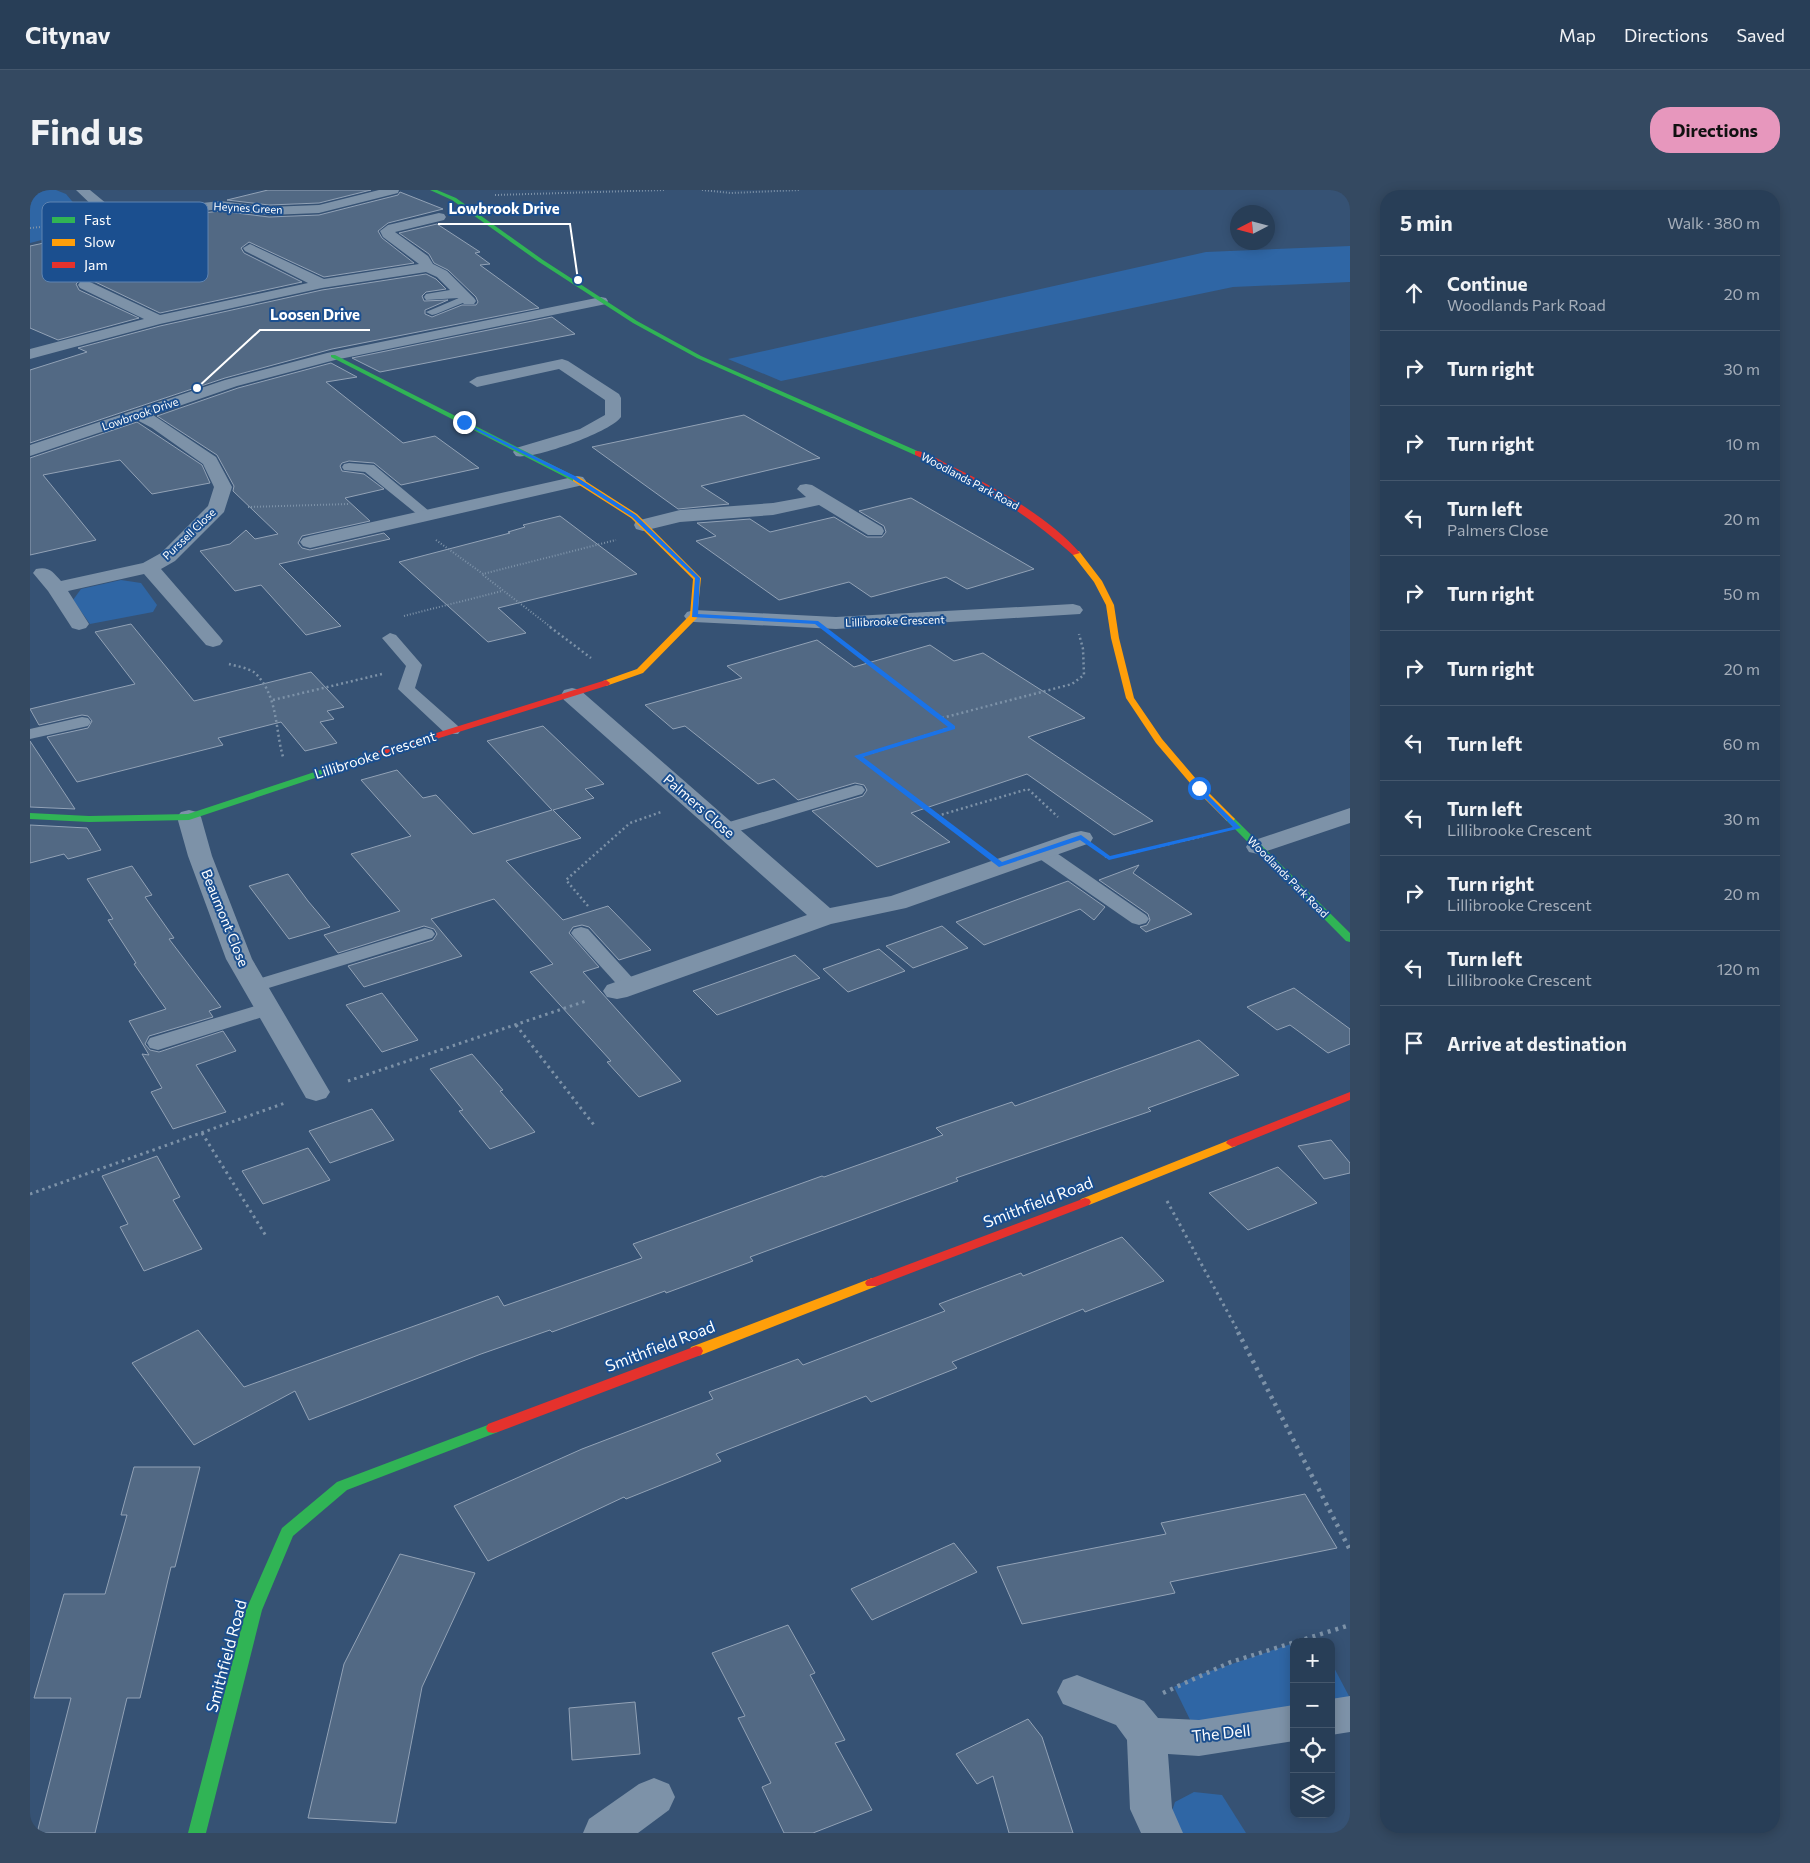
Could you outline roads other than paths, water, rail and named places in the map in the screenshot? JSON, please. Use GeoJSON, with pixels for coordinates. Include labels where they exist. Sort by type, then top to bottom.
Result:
{"type":"FeatureCollection","features":[{"type":"Feature","properties":{"kind":"street","name":"Heynes Green"},"geometry":{"type":"LineString","coordinates":[[82,190],[96,202]]}},
{"type":"Feature","properties":{"kind":"street","name":"Heynes Green"},"geometry":{"type":"LineString","coordinates":[[208,206],[220,205],[269,210],[319,209],[345,204],[393,190]]}},
{"type":"Feature","properties":{"kind":"street","name":"Woodlands Park Road"},"geometry":{"type":"LineString","coordinates":[[434,190],[454,199],[601,302],[699,356],[925,456],[1003,497],[1054,532],[1082,559],[1098,581],[1110,605],[1115,638],[1130,698],[1159,741],[1199,788],[1350,939]]}},
{"type":"Feature","properties":{"kind":"street"},"geometry":{"type":"LineString","coordinates":[[432,304],[465,298],[442,274],[428,267],[423,259],[392,238],[387,231],[439,217]]}},
{"type":"Feature","properties":{"kind":"street"},"geometry":{"type":"LineString","coordinates":[[249,253],[265,254],[322,284]]}},
{"type":"Feature","properties":{"kind":"street"},"geometry":{"type":"LineString","coordinates":[[30,354],[158,320],[322,284],[428,267]]}},
{"type":"Feature","properties":{"kind":"street"},"geometry":{"type":"LineString","coordinates":[[85,285],[158,320]]}},
{"type":"Feature","properties":{"kind":"street","name":"Lowbrook Drive"},"geometry":{"type":"LineString","coordinates":[[30,451],[231,383],[333,356],[601,302]]}},
{"type":"Feature","properties":{"kind":"street"},"geometry":{"type":"LineString","coordinates":[[333,356],[577,481],[634,516],[698,578],[694,616]]}},
{"type":"Feature","properties":{"kind":"street"},"geometry":{"type":"LineString","coordinates":[[478,382],[562,364],[613,398],[613,417],[586,433],[522,452]]}},
{"type":"Feature","properties":{"kind":"street","name":"Purssell Close"},"geometry":{"type":"LineString","coordinates":[[56,588],[149,568],[168,557],[217,508],[223,488],[210,461],[158,424],[140,415]]}},
{"type":"Feature","properties":{"kind":"street"},"geometry":{"type":"LineString","coordinates":[[310,542],[577,481]]}},
{"type":"Feature","properties":{"kind":"street"},"geometry":{"type":"LineString","coordinates":[[800,485],[875,531]]}},
{"type":"Feature","properties":{"kind":"street"},"geometry":{"type":"LineString","coordinates":[[646,528],[680,516],[773,510],[821,499]]}},
{"type":"Feature","properties":{"kind":"street","name":"Purssell Close"},"geometry":{"type":"LineString","coordinates":[[149,568],[213,642]]}},
{"type":"Feature","properties":{"kind":"street"},"geometry":{"type":"LineString","coordinates":[[43,573],[56,588],[79,624]]}},
{"type":"Feature","properties":{"kind":"street","name":"Lillibrooke Crescent"},"geometry":{"type":"LineString","coordinates":[[30,816],[89,819],[189,817],[452,730],[572,695],[640,670],[694,616],[816,623],[1005,616],[1073,610]]}},
{"type":"Feature","properties":{"kind":"street"},"geometry":{"type":"LineString","coordinates":[[1005,616],[1023,631]]}},
{"type":"Feature","properties":{"kind":"street","name":"Palmers Close"},"geometry":{"type":"LineString","coordinates":[[572,695],[825,917]]}},
{"type":"Feature","properties":{"kind":"street"},"geometry":{"type":"LineString","coordinates":[[1258,847],[1350,815]]}},
{"type":"Feature","properties":{"kind":"street","name":"Beaumont Close"},"geometry":{"type":"LineString","coordinates":[[189,817],[200,856],[239,959],[316,1092]]}},
{"type":"Feature","properties":{"kind":"street"},"geometry":{"type":"LineString","coordinates":[[624,989],[825,917],[897,903],[1081,838]]}},
{"type":"Feature","properties":{"kind":"street","name":"Smithfield Road"},"geometry":{"type":"LineString","coordinates":[[197,1833],[254,1610],[287,1532],[342,1486],[1350,1096]]}},
{"type":"Feature","properties":{"kind":"street","name":"The Dell"},"geometry":{"type":"LineString","coordinates":[[1077,1692],[1138,1724],[1199,1738],[1290,1724]]}},
{"type":"Feature","properties":{"kind":"street"},"geometry":{"type":"LineString","coordinates":[[1335,1716],[1350,1714]]}},
{"type":"Feature","properties":{"kind":"street"},"geometry":{"type":"LineString","coordinates":[[1138,1724],[1151,1809],[1162,1833]]}},
{"type":"Feature","properties":{"kind":"street"},"geometry":{"type":"LineString","coordinates":[[604,1833],[654,1797]]}},
{"type":"Feature","properties":{"kind":"lane"},"geometry":{"type":"LineString","coordinates":[[349,467],[369,468],[428,516]]}},
{"type":"Feature","properties":{"kind":"lane"},"geometry":{"type":"LineString","coordinates":[[390,638],[414,665],[406,688],[452,730]]}},
{"type":"Feature","properties":{"kind":"lane"},"geometry":{"type":"LineString","coordinates":[[30,734],[82,722]]}},
{"type":"Feature","properties":{"kind":"lane"},"geometry":{"type":"LineString","coordinates":[[726,830],[856,790]]}},
{"type":"Feature","properties":{"kind":"lane"},"geometry":{"type":"LineString","coordinates":[[1041,851],[1139,920]]}},
{"type":"Feature","properties":{"kind":"lane"},"geometry":{"type":"LineString","coordinates":[[581,933],[624,989]]}},
{"type":"Feature","properties":{"kind":"lane"},"geometry":{"type":"LineString","coordinates":[[158,1043],[261,997],[425,934]]}},
{"type":"Feature","properties":{"kind":"place","name":"Lowbrook Drive"},"geometry":{"type":"Point","coordinates":[578,280]}},
{"type":"Feature","properties":{"kind":"place","name":"Loosen Drive"},"geometry":{"type":"Point","coordinates":[197,388]}}]}
